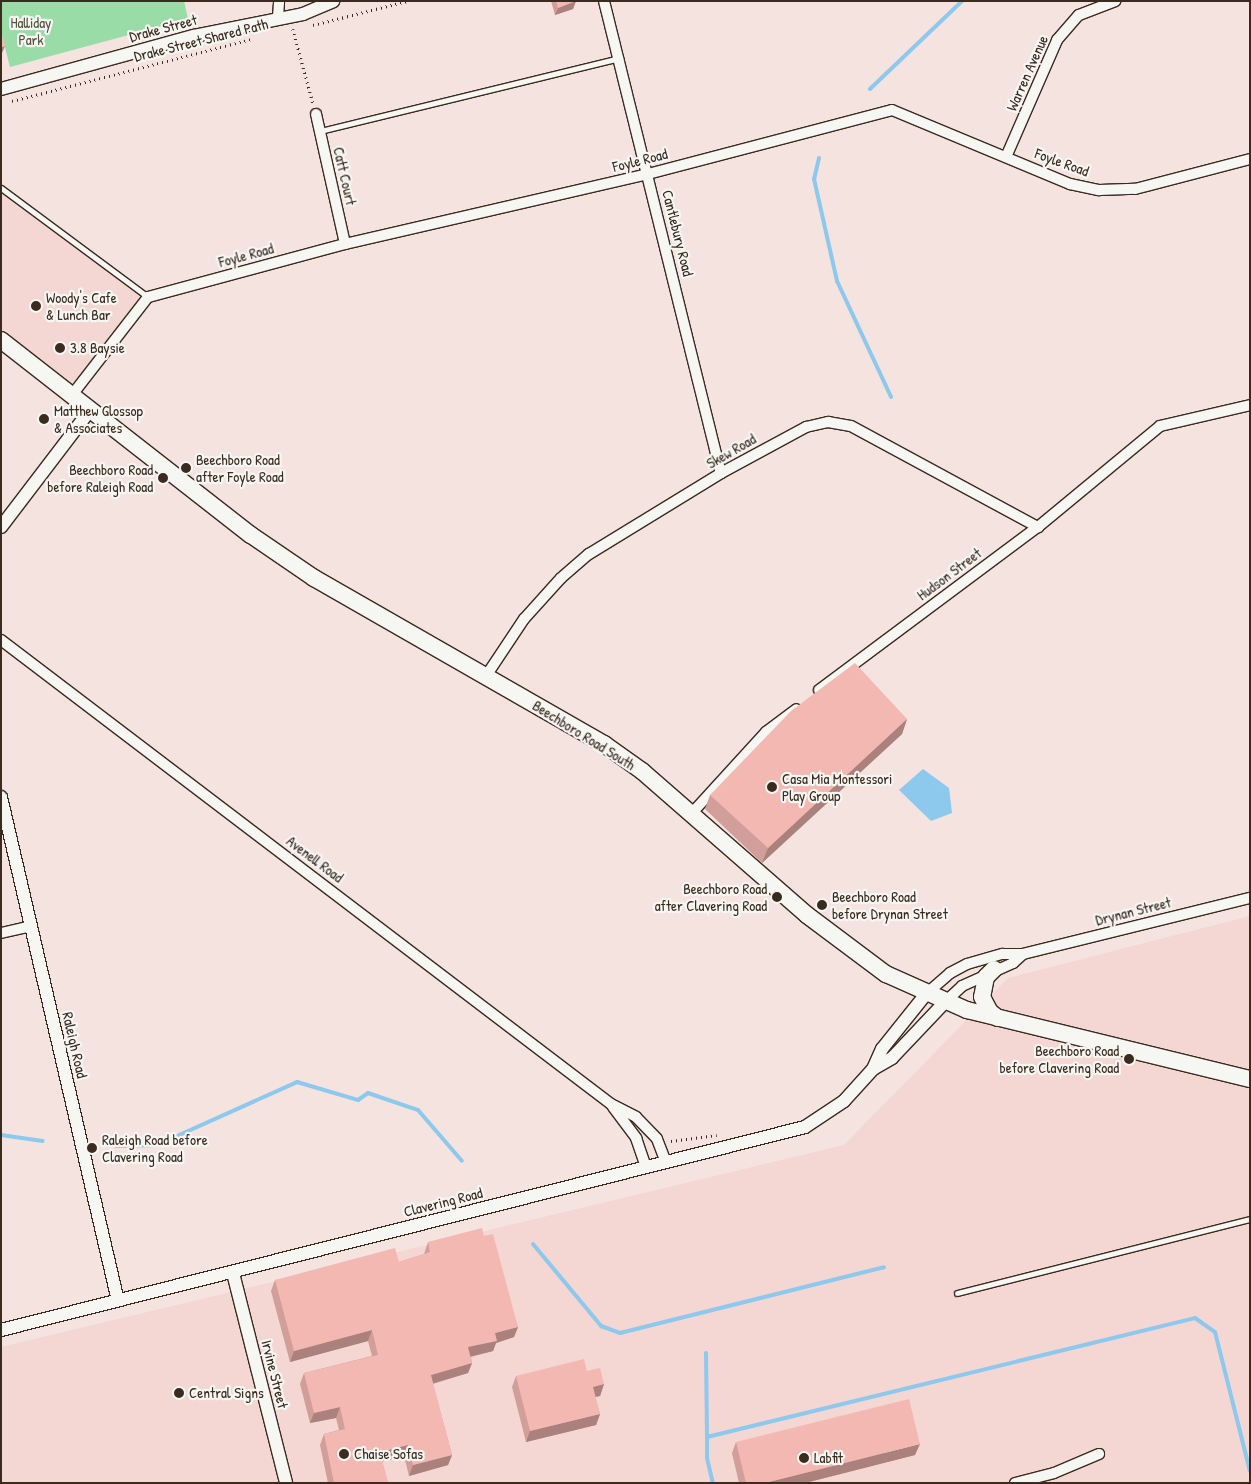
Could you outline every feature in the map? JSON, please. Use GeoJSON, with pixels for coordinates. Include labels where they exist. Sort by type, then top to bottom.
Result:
{"type":"FeatureCollection","features":[{"type":"Feature","properties":{"kind":"main road","name":"Beechboro Road South"},"geometry":{"type":"LineString","coordinates":[[1,340],[251,534],[314,578],[604,744],[692,812],[807,915],[878,968],[945,1002],[998,1018],[1250,1079]]}},
{"type":"Feature","properties":{"kind":"main road"},"geometry":{"type":"LineString","coordinates":[[994,969],[984,982],[982,997],[990,1012],[998,1018]]}},
{"type":"Feature","properties":{"kind":"street"},"geometry":{"type":"LineString","coordinates":[[278,17],[279,1]]}},
{"type":"Feature","properties":{"kind":"street","name":"Drake Street"},"geometry":{"type":"LineString","coordinates":[[1,89],[194,36],[278,17],[303,14],[333,1]]}},
{"type":"Feature","properties":{"kind":"street","name":"Cantlebury Road"},"geometry":{"type":"LineString","coordinates":[[604,1],[621,58],[721,473]]}},
{"type":"Feature","properties":{"kind":"street","name":"Warren Avenue"},"geometry":{"type":"LineString","coordinates":[[1006,157],[1057,40],[1079,15],[1116,1]]}},
{"type":"Feature","properties":{"kind":"street","name":"Foyle Road"},"geometry":{"type":"LineString","coordinates":[[148,297],[345,244],[648,174],[892,110],[1070,184],[1099,190],[1135,188],[1250,159]]}},
{"type":"Feature","properties":{"kind":"street","name":"Catt Court"},"geometry":{"type":"LineString","coordinates":[[316,114],[345,244]]}},
{"type":"Feature","properties":{"kind":"street"},"geometry":{"type":"LineString","coordinates":[[72,395],[148,297]]}},
{"type":"Feature","properties":{"kind":"street","name":"Hudson Street"},"geometry":{"type":"LineString","coordinates":[[692,812],[766,732],[1038,527],[1160,426],[1250,405]]}},
{"type":"Feature","properties":{"kind":"street"},"geometry":{"type":"LineString","coordinates":[[1,527],[90,410]]}},
{"type":"Feature","properties":{"kind":"street","name":"Skew Road"},"geometry":{"type":"LineString","coordinates":[[486,676],[524,619],[561,578],[589,554],[721,473],[806,427],[828,422],[851,426],[875,437],[1038,527]]}},
{"type":"Feature","properties":{"kind":"street","name":"Avenell Road"},"geometry":{"type":"LineString","coordinates":[[1,640],[610,1104],[636,1117],[648,1128],[666,1162]]}},
{"type":"Feature","properties":{"kind":"street","name":"Raleigh Road"},"geometry":{"type":"LineString","coordinates":[[1,796],[118,1300]]}},
{"type":"Feature","properties":{"kind":"street","name":"Drynan Street"},"geometry":{"type":"LineString","coordinates":[[926,994],[950,973],[967,964],[1003,954],[1023,954],[1250,898]]}},
{"type":"Feature","properties":{"kind":"street"},"geometry":{"type":"LineString","coordinates":[[1,933],[31,926]]}},
{"type":"Feature","properties":{"kind":"street","name":"Drynan Street"},"geometry":{"type":"LineString","coordinates":[[945,1002],[962,986],[994,969],[1013,962],[1023,954]]}},
{"type":"Feature","properties":{"kind":"street","name":"Clavering Road"},"geometry":{"type":"LineString","coordinates":[[873,1069],[882,1049],[926,994]]}},
{"type":"Feature","properties":{"kind":"street","name":"Clavering Road"},"geometry":{"type":"LineString","coordinates":[[1,1330],[233,1273],[816,1122],[844,1101],[873,1069],[892,1058],[945,1002]]}},
{"type":"Feature","properties":{"kind":"street","name":"Avenell Road"},"geometry":{"type":"LineString","coordinates":[[610,1104],[636,1138],[646,1167]]}},
{"type":"Feature","properties":{"kind":"street","name":"Irvine Street"},"geometry":{"type":"LineString","coordinates":[[233,1273],[286,1483]]}},
{"type":"Feature","properties":{"kind":"street"},"geometry":{"type":"LineString","coordinates":[[1015,1483],[1054,1473],[1099,1454]]}},
{"type":"Feature","properties":{"kind":"lane"},"geometry":{"type":"LineString","coordinates":[[320,131],[621,58]]}},
{"type":"Feature","properties":{"kind":"lane"},"geometry":{"type":"LineString","coordinates":[[1,188],[148,297]]}},
{"type":"Feature","properties":{"kind":"lane"},"geometry":{"type":"LineString","coordinates":[[956,1294],[1250,1219]]}},
{"type":"Feature","properties":{"kind":"path"},"geometry":{"type":"LineString","coordinates":[[308,26],[407,1]]}},
{"type":"Feature","properties":{"kind":"path","name":"Drake Street Shared Path"},"geometry":{"type":"LineString","coordinates":[[286,30],[301,27]]}},
{"type":"Feature","properties":{"kind":"path"},"geometry":{"type":"LineString","coordinates":[[293,29],[316,114]]}},
{"type":"Feature","properties":{"kind":"path","name":"Drake Street Shared Path"},"geometry":{"type":"LineString","coordinates":[[9,101],[253,38]]}},
{"type":"Feature","properties":{"kind":"path"},"geometry":{"type":"LineString","coordinates":[[666,1141],[725,1133]]}},
{"type":"Feature","properties":{"kind":"shaded area"},"geometry":{"type":"Polygon","coordinates":[[[1,188],[145,296],[70,391],[1,339],[1,188]]]}},
{"type":"Feature","properties":{"kind":"shaded area"},"geometry":{"type":"Polygon","coordinates":[[[1250,916],[1250,1483],[1,1483],[1,1347],[844,1145],[1008,978],[1250,916]]]}},
{"type":"Feature","properties":{"kind":"green space","name":"Halliday Park"},"geometry":{"type":"Polygon","coordinates":[[[1,1],[184,1],[188,19],[10,67],[1,32],[1,1]]]}},
{"type":"Feature","properties":{"kind":"water"},"geometry":{"type":"Polygon","coordinates":[[[923,769],[949,788],[952,813],[931,821],[899,790],[923,769]]]}},
{"type":"Feature","properties":{"kind":"building"},"geometry":{"type":"Polygon","coordinates":[[[556,1],[576,1],[558,8],[556,1]]]}},
{"type":"Feature","properties":{"kind":"building"},"geometry":{"type":"Polygon","coordinates":[[[1,32],[5,46],[1,47],[1,32]]]}},
{"type":"Feature","properties":{"kind":"building","name":"Casa Mia Montessori Play Group"},"geometry":{"type":"Polygon","coordinates":[[[855,663],[907,719],[768,848],[710,795],[791,711],[855,663]]]}},
{"type":"Feature","properties":{"kind":"building"},"geometry":{"type":"Polygon","coordinates":[[[482,1228],[484,1236],[493,1234],[518,1327],[495,1333],[497,1341],[468,1347],[472,1363],[431,1375],[452,1455],[413,1465],[408,1445],[380,1452],[388,1483],[334,1483],[324,1434],[345,1429],[340,1407],[314,1413],[304,1373],[378,1355],[372,1330],[294,1351],[275,1280],[395,1248],[399,1262],[430,1252],[428,1242],[482,1228]]]}},
{"type":"Feature","properties":{"kind":"building"},"geometry":{"type":"Polygon","coordinates":[[[584,1359],[587,1371],[600,1368],[604,1384],[593,1387],[600,1414],[530,1431],[516,1376],[584,1359]]]}},
{"type":"Feature","properties":{"kind":"building"},"geometry":{"type":"Polygon","coordinates":[[[909,1399],[920,1444],[765,1483],[746,1483],[736,1442],[909,1399]]]}},
{"type":"Feature","properties":{"kind":"waterway"},"geometry":{"type":"LineString","coordinates":[[870,89],[962,1]]}},
{"type":"Feature","properties":{"kind":"waterway"},"geometry":{"type":"LineString","coordinates":[[819,158],[814,179],[837,281],[891,397]]}},
{"type":"Feature","properties":{"kind":"waterway"},"geometry":{"type":"LineString","coordinates":[[116,1146],[157,1145],[297,1082],[358,1100],[368,1093],[418,1110],[462,1161]]}},
{"type":"Feature","properties":{"kind":"waterway"},"geometry":{"type":"LineString","coordinates":[[1,1135],[43,1141]]}},
{"type":"Feature","properties":{"kind":"waterway"},"geometry":{"type":"LineString","coordinates":[[533,1244],[601,1326],[620,1333],[884,1267]]}},
{"type":"Feature","properties":{"kind":"waterway"},"geometry":{"type":"LineString","coordinates":[[706,1353],[707,1437],[1195,1318],[1215,1332],[1250,1471]]}},
{"type":"Feature","properties":{"kind":"waterway"},"geometry":{"type":"LineString","coordinates":[[707,1437],[707,1458],[713,1483]]}},
{"type":"Feature","properties":{"kind":"place","name":"Woody's Cafe & Lunch Bar"},"geometry":{"type":"Point","coordinates":[36,306]}},
{"type":"Feature","properties":{"kind":"place","name":"3.8 Baysie"},"geometry":{"type":"Point","coordinates":[60,348]}},
{"type":"Feature","properties":{"kind":"place","name":"Matthew Glossop & Associates"},"geometry":{"type":"Point","coordinates":[44,419]}},
{"type":"Feature","properties":{"kind":"place","name":"Beechboro Road after Foyle Road"},"geometry":{"type":"Point","coordinates":[186,468]}},
{"type":"Feature","properties":{"kind":"place","name":"Beechboro Road before Raleigh Road"},"geometry":{"type":"Point","coordinates":[163,478]}},
{"type":"Feature","properties":{"kind":"place","name":"Casa Mia Montessori Play Group"},"geometry":{"type":"Point","coordinates":[772,787]}},
{"type":"Feature","properties":{"kind":"place","name":"Beechboro Road after Clavering Road"},"geometry":{"type":"Point","coordinates":[777,897]}},
{"type":"Feature","properties":{"kind":"place","name":"Beechboro Road before Drynan Street"},"geometry":{"type":"Point","coordinates":[822,905]}},
{"type":"Feature","properties":{"kind":"place","name":"Beechboro Road before Clavering Road"},"geometry":{"type":"Point","coordinates":[1129,1059]}},
{"type":"Feature","properties":{"kind":"place","name":"Raleigh Road before Clavering Road"},"geometry":{"type":"Point","coordinates":[92,1148]}},
{"type":"Feature","properties":{"kind":"place","name":"Central Signs"},"geometry":{"type":"Point","coordinates":[179,1393]}},
{"type":"Feature","properties":{"kind":"place","name":"Chaise Sofas"},"geometry":{"type":"Point","coordinates":[344,1454]}},
{"type":"Feature","properties":{"kind":"place","name":"Labfit"},"geometry":{"type":"Point","coordinates":[804,1458]}}]}
